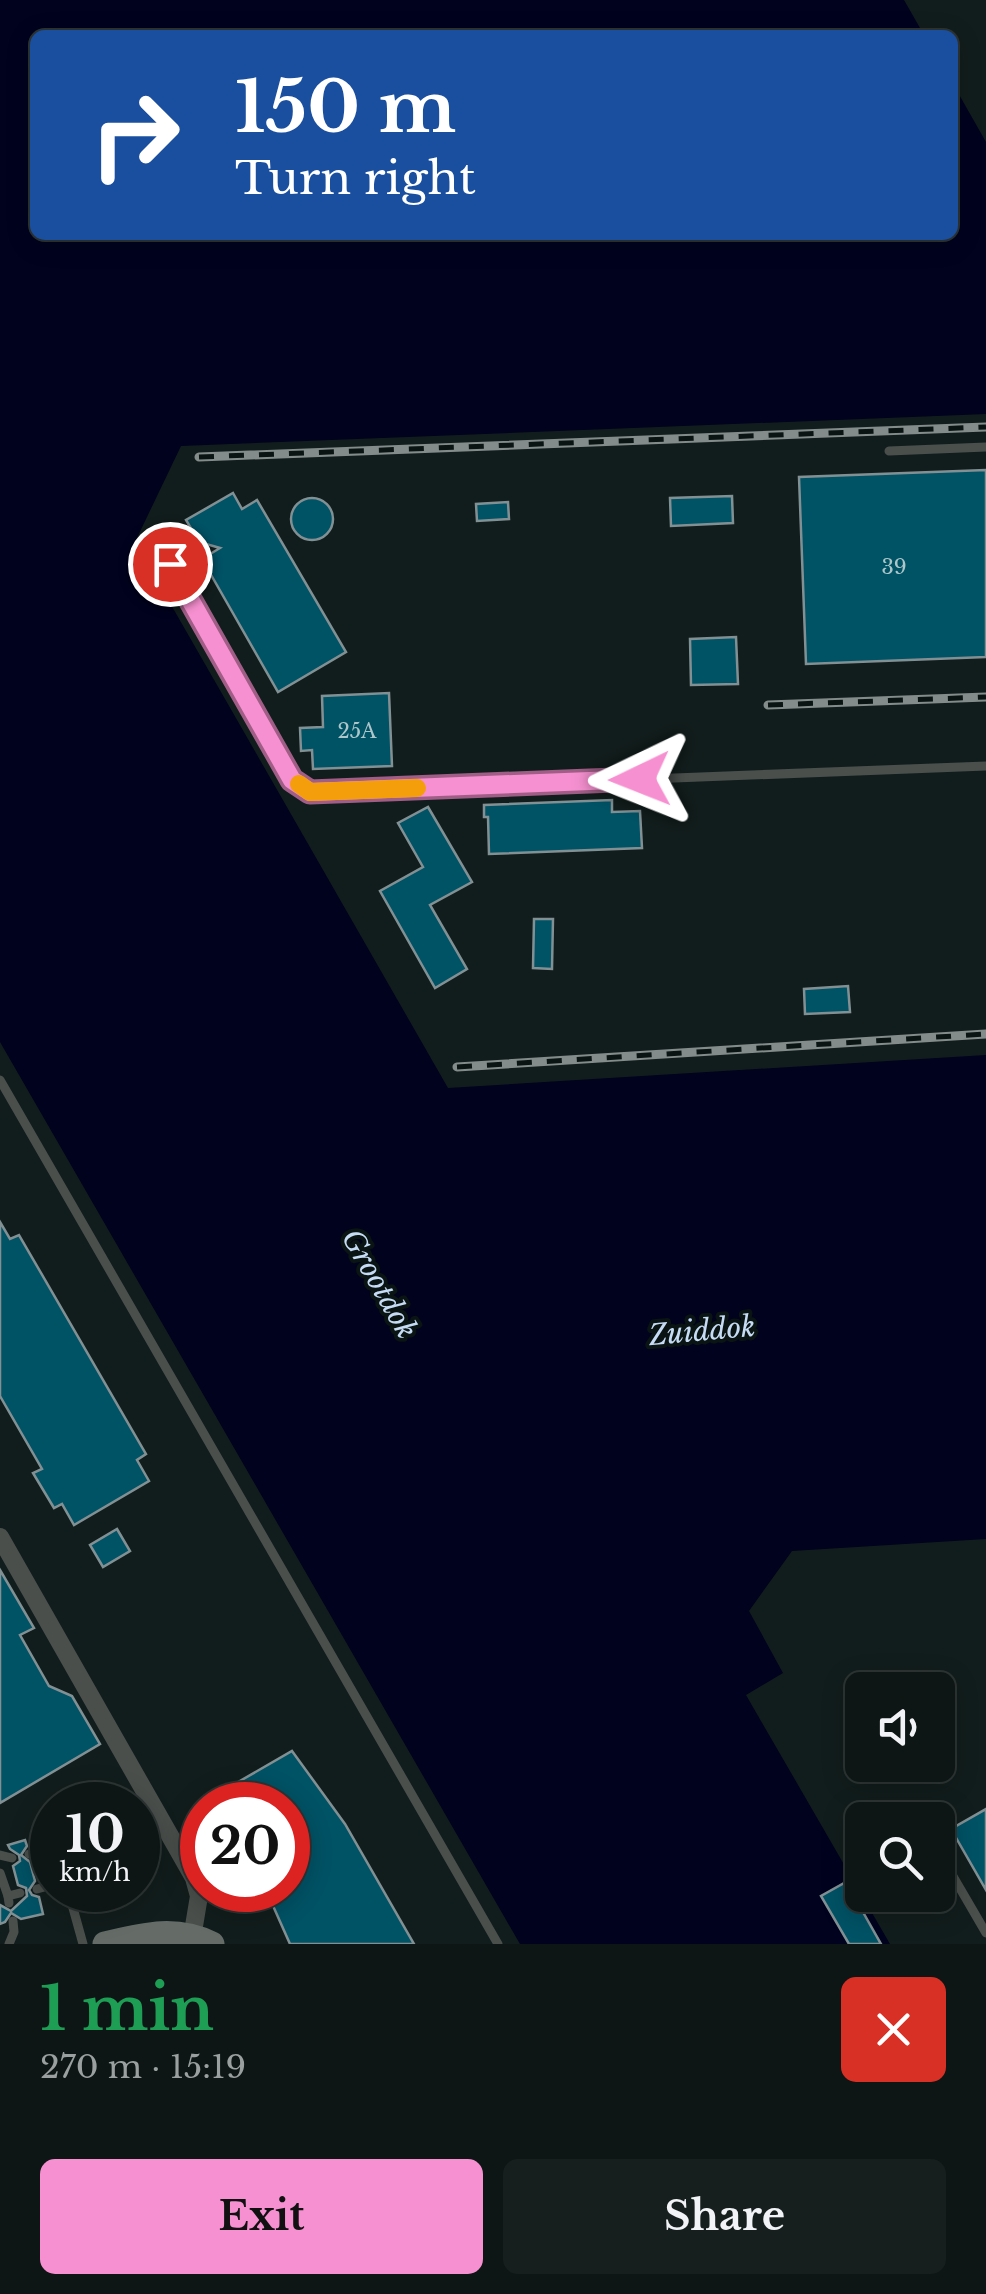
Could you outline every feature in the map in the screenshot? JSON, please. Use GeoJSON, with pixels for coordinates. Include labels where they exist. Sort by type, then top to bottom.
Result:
{"type":"FeatureCollection","features":[{"type":"Feature","properties":{"kind":"main road"},"geometry":{"type":"LineString","coordinates":[[104,1944],[172,1932],[199,1941]]}},
{"type":"Feature","properties":{"kind":"street"},"geometry":{"type":"LineString","coordinates":[[0,1537],[194,1878],[199,1896],[199,1941]]}},
{"type":"Feature","properties":{"kind":"lane"},"geometry":{"type":"LineString","coordinates":[[889,451],[986,447]]}},
{"type":"Feature","properties":{"kind":"lane"},"geometry":{"type":"LineString","coordinates":[[170,564],[292,780],[310,792],[986,766]]}},
{"type":"Feature","properties":{"kind":"lane"},"geometry":{"type":"LineString","coordinates":[[0,1080],[498,1944]]}},
{"type":"Feature","properties":{"kind":"lane"},"geometry":{"type":"LineString","coordinates":[[160,1823],[164,1822]]}},
{"type":"Feature","properties":{"kind":"lane"},"geometry":{"type":"LineString","coordinates":[[0,1855],[12,1858]]}},
{"type":"Feature","properties":{"kind":"lane"},"geometry":{"type":"LineString","coordinates":[[0,1873],[8,1900],[20,1893]]}},
{"type":"Feature","properties":{"kind":"lane"},"geometry":{"type":"LineString","coordinates":[[955,1880],[986,1933]]}},
{"type":"Feature","properties":{"kind":"lane"},"geometry":{"type":"LineString","coordinates":[[74,1912],[83,1944]]}},
{"type":"Feature","properties":{"kind":"lane"},"geometry":{"type":"LineString","coordinates":[[8,1944],[14,1932],[13,1920]]}},
{"type":"Feature","properties":{"kind":"water"},"geometry":{"type":"Polygon","coordinates":[[[0,0],[904,0],[921,30],[30,30],[30,240],[958,240],[958,93],[986,142],[986,414],[181,446],[135,542],[448,1088],[986,1055],[986,1539],[792,1551],[749,1611],[783,1673],[746,1695],[845,1866],[845,1912],[871,1912],[890,1944],[520,1944],[0,1042],[0,0]]]}},
{"type":"Feature","properties":{"kind":"building"},"geometry":{"type":"Polygon","coordinates":[[[986,470],[986,657],[806,664],[799,477],[986,470]]]}},
{"type":"Feature","properties":{"kind":"building"},"geometry":{"type":"Polygon","coordinates":[[[233,493],[242,509],[257,500],[346,652],[278,692],[202,559],[220,548],[199,542],[186,520],[233,493]]]}},
{"type":"Feature","properties":{"kind":"building"},"geometry":{"type":"Polygon","coordinates":[[[732,496],[733,523],[671,526],[670,498],[732,496]]]}},
{"type":"Feature","properties":{"kind":"building"},"geometry":{"type":"Polygon","coordinates":[[[312,498],[327,504],[333,519],[327,534],[312,540],[297,534],[291,519],[297,504],[312,498]]]}},
{"type":"Feature","properties":{"kind":"building"},"geometry":{"type":"Polygon","coordinates":[[[508,502],[509,519],[477,521],[476,504],[508,502]]]}},
{"type":"Feature","properties":{"kind":"building"},"geometry":{"type":"Polygon","coordinates":[[[736,637],[738,684],[691,685],[690,639],[736,637]]]}},
{"type":"Feature","properties":{"kind":"building"},"geometry":{"type":"Polygon","coordinates":[[[389,693],[392,766],[313,769],[312,750],[301,751],[300,728],[323,727],[322,696],[389,693]]]}},
{"type":"Feature","properties":{"kind":"building"},"geometry":{"type":"Polygon","coordinates":[[[612,800],[612,812],[640,811],[642,848],[489,854],[484,805],[612,800]]]}},
{"type":"Feature","properties":{"kind":"building"},"geometry":{"type":"Polygon","coordinates":[[[428,807],[472,882],[430,905],[467,969],[435,988],[380,891],[423,867],[398,823],[428,807]]]}},
{"type":"Feature","properties":{"kind":"building"},"geometry":{"type":"Polygon","coordinates":[[[534,919],[553,919],[552,969],[533,968],[534,919]]]}},
{"type":"Feature","properties":{"kind":"building"},"geometry":{"type":"Polygon","coordinates":[[[848,986],[850,1012],[805,1014],[804,989],[848,986]]]}},
{"type":"Feature","properties":{"kind":"building"},"geometry":{"type":"Polygon","coordinates":[[[0,1222],[10,1239],[19,1235],[146,1454],[137,1460],[149,1481],[74,1525],[62,1504],[54,1508],[33,1473],[42,1469],[0,1396],[0,1222]]]}},
{"type":"Feature","properties":{"kind":"building"},"geometry":{"type":"Polygon","coordinates":[[[117,1529],[130,1551],[103,1567],[90,1545],[117,1529]]]}},
{"type":"Feature","properties":{"kind":"building"},"geometry":{"type":"Polygon","coordinates":[[[0,1570],[34,1628],[20,1635],[49,1686],[72,1696],[100,1744],[0,1803],[0,1570]]]}},
{"type":"Feature","properties":{"kind":"building"},"geometry":{"type":"Polygon","coordinates":[[[292,1751],[345,1824],[414,1944],[290,1944],[276,1912],[310,1912],[310,1782],[238,1782],[292,1751]]]}},
{"type":"Feature","properties":{"kind":"building"},"geometry":{"type":"Polygon","coordinates":[[[986,1809],[986,1890],[955,1836],[955,1827],[986,1809]]]}},
{"type":"Feature","properties":{"kind":"building"},"geometry":{"type":"Polygon","coordinates":[[[25,1840],[27,1846],[21,1855],[30,1862],[30,1912],[43,1914],[21,1919],[11,1913],[0,1924],[0,1905],[11,1911],[27,1896],[26,1888],[18,1885],[13,1866],[20,1861],[19,1855],[8,1845],[25,1840]]]}},
{"type":"Feature","properties":{"kind":"building"},"geometry":{"type":"Polygon","coordinates":[[[845,1883],[845,1912],[863,1912],[881,1944],[849,1944],[821,1896],[845,1883]]]}},
{"type":"Feature","properties":{"kind":"railway"},"geometry":{"type":"LineString","coordinates":[[199,457],[986,427]]}},
{"type":"Feature","properties":{"kind":"railway"},"geometry":{"type":"LineString","coordinates":[[768,705],[986,697]]}},
{"type":"Feature","properties":{"kind":"railway"},"geometry":{"type":"LineString","coordinates":[[457,1067],[986,1034]]}},
{"type":"Feature","properties":{"kind":"slow traffic"},"geometry":{"type":"LineString","coordinates":[[299,784],[310,792],[417,788]]}},
{"type":"Feature","properties":{"kind":"route"},"geometry":{"type":"LineString","coordinates":[[170,564],[292,780],[310,792],[640,779]]}},
{"type":"Feature","properties":{"kind":"water label","name":"Grootdok"},"geometry":{"type":"Point","coordinates":[379,1284]}},
{"type":"Feature","properties":{"kind":"water label","name":"Zuiddok"},"geometry":{"type":"Point","coordinates":[702,1331]}}]}
